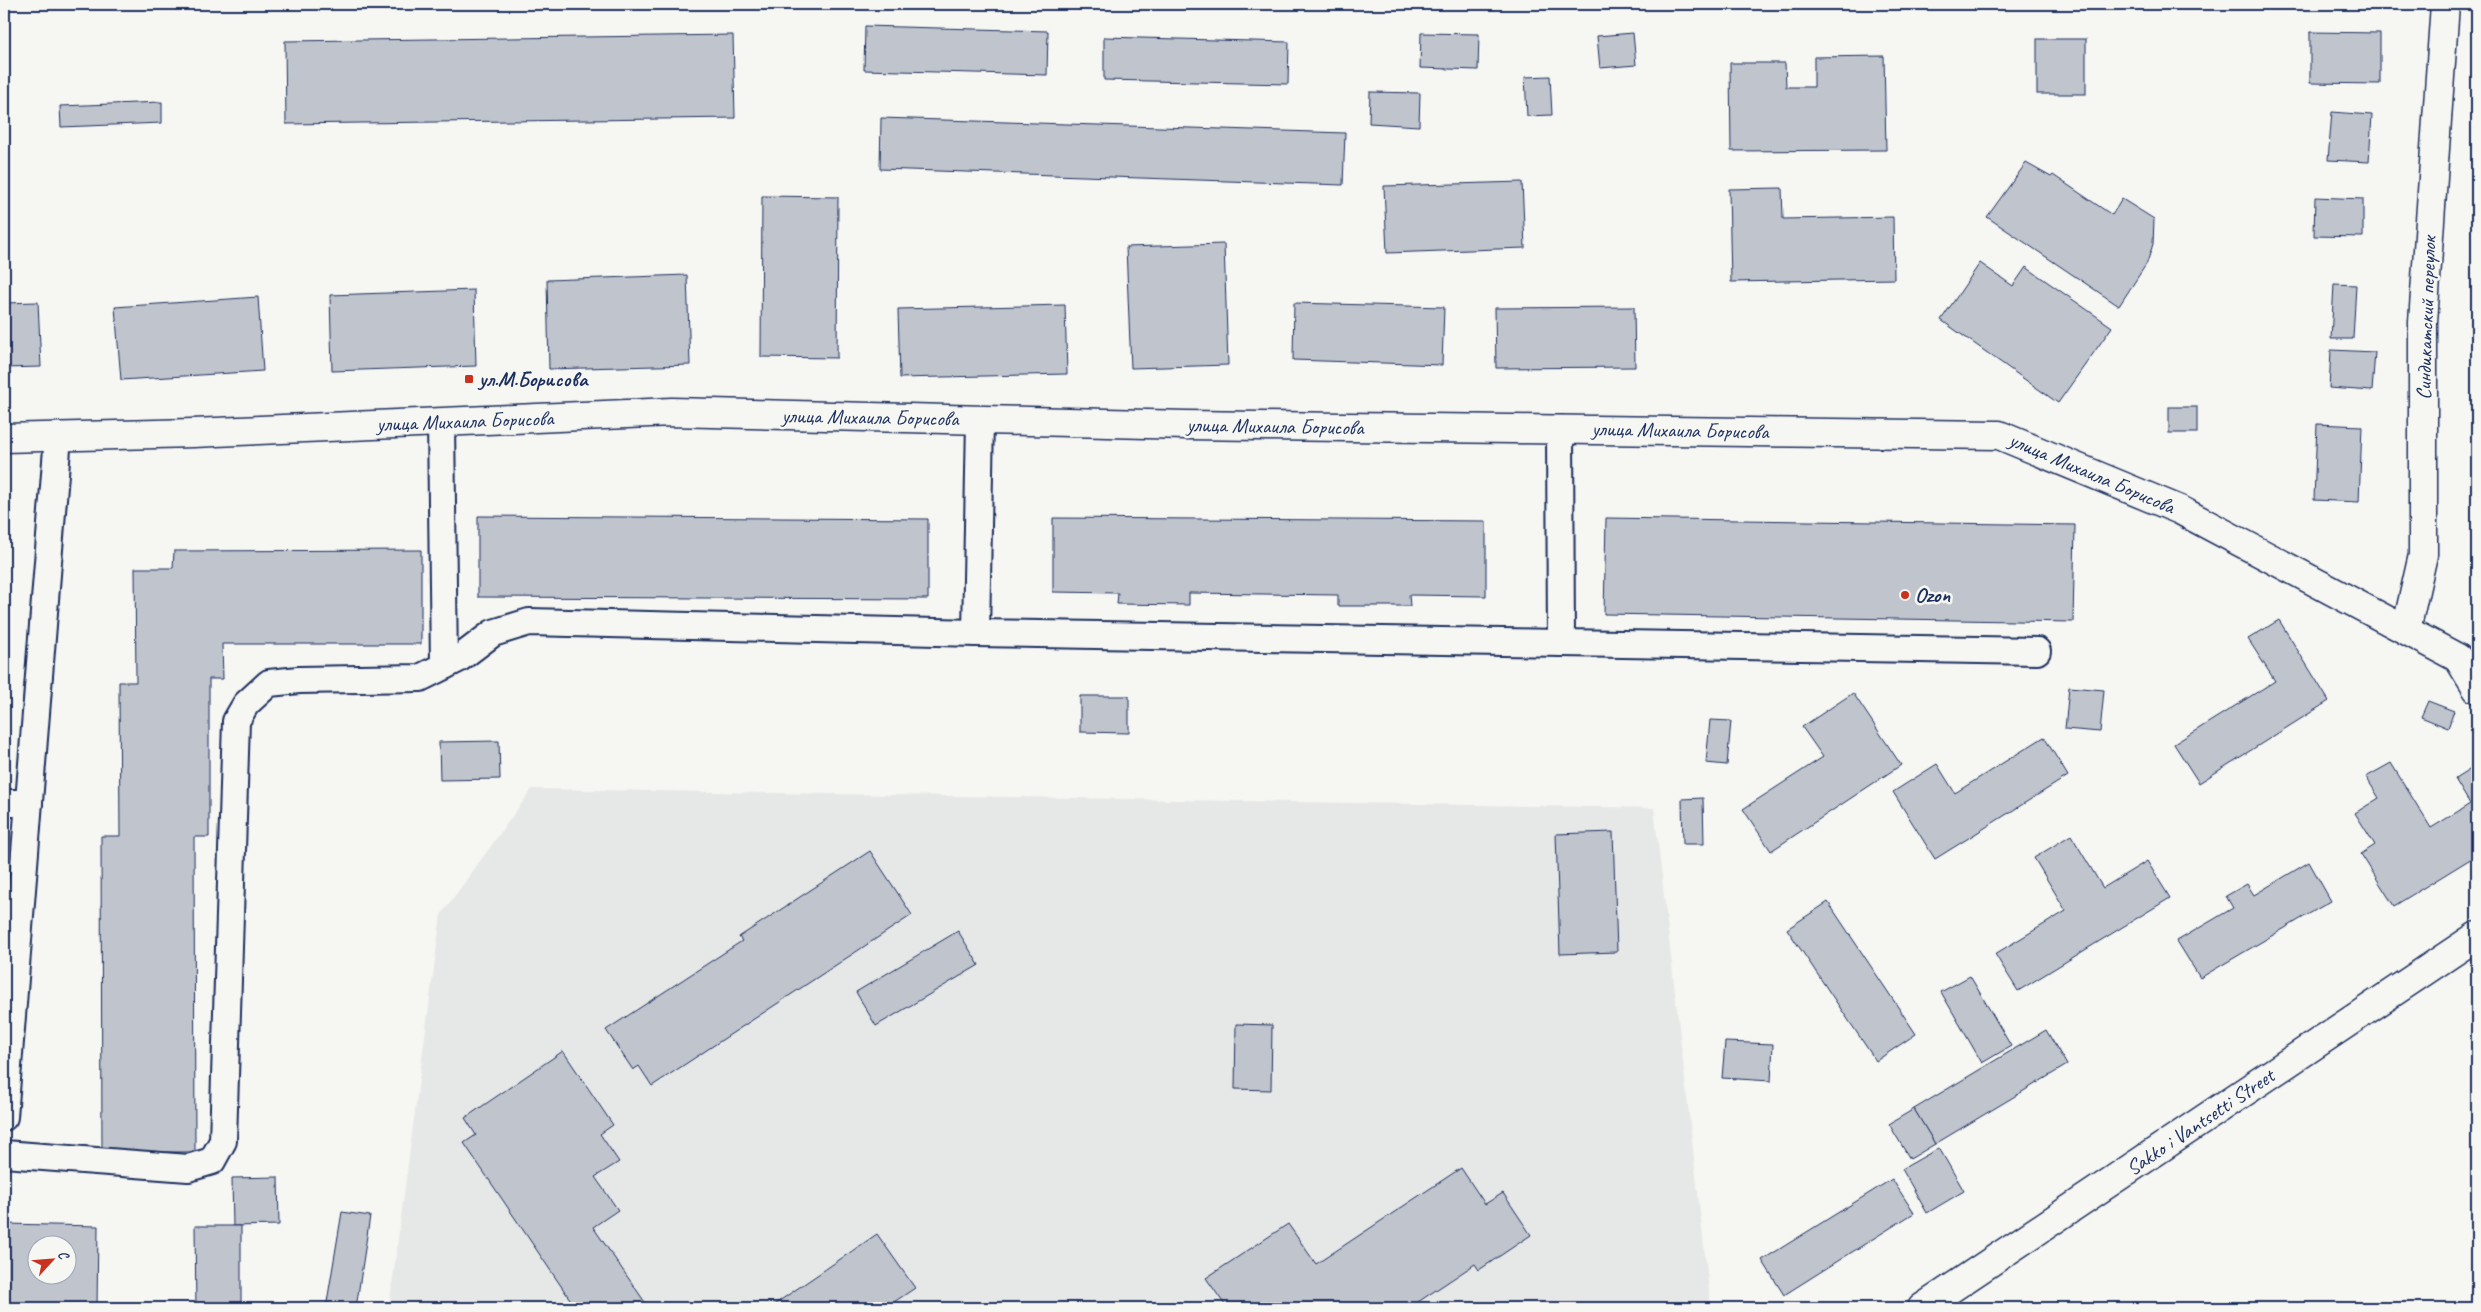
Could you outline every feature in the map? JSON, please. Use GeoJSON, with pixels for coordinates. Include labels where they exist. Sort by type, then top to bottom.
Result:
{"type":"FeatureCollection","features":[{"type":"Feature","properties":{"kind":"street","name":"Синдикатский переулок"},"geometry":{"type":"LineString","coordinates":[[2406,630],[2422,555],[2423,322],[2445,4]]}},
{"type":"Feature","properties":{"kind":"street","name":"улица Михаила Борисова"},"geometry":{"type":"LineString","coordinates":[[4,438],[672,412],[1186,425],[1999,435],[2180,510],[2406,630],[2458,658],[2477,689]]}},
{"type":"Feature","properties":{"kind":"street","name":"Sakko i Vantsetti Street"},"geometry":{"type":"LineString","coordinates":[[1922,1308],[2477,936]]}},
{"type":"Feature","properties":{"kind":"lane"},"geometry":{"type":"LineString","coordinates":[[976,633],[980,420]]}},
{"type":"Feature","properties":{"kind":"lane"},"geometry":{"type":"LineString","coordinates":[[441,422],[444,666]]}},
{"type":"Feature","properties":{"kind":"lane"},"geometry":{"type":"LineString","coordinates":[[1560,429],[1561,642]]}},
{"type":"Feature","properties":{"kind":"lane"},"geometry":{"type":"LineString","coordinates":[[4,1116],[16,803],[58,436]]}},
{"type":"Feature","properties":{"kind":"lane"},"geometry":{"type":"LineString","coordinates":[[4,1154],[188,1168],[212,1160],[223,1141],[236,721],[246,704],[269,683],[299,680],[420,678],[460,658],[493,633],[529,622],[976,633],[2037,650]]}},
{"type":"Feature","properties":{"kind":"shaded area"},"geometry":{"type":"Polygon","coordinates":[[[532,789],[1654,808],[1711,1308],[389,1308],[441,915],[532,789]]]}},
{"type":"Feature","properties":{"kind":"building"},"geometry":{"type":"Polygon","coordinates":[[[865,26],[1048,31],[1047,75],[864,70],[865,26]]]}},
{"type":"Feature","properties":{"kind":"building"},"geometry":{"type":"Polygon","coordinates":[[[2310,32],[2380,33],[2380,84],[2310,83],[2310,32]]]}},
{"type":"Feature","properties":{"kind":"building"},"geometry":{"type":"Polygon","coordinates":[[[1421,33],[1479,34],[1478,70],[1420,68],[1421,33]]]}},
{"type":"Feature","properties":{"kind":"building"},"geometry":{"type":"Polygon","coordinates":[[[1633,33],[1636,65],[1600,68],[1597,36],[1633,33]]]}},
{"type":"Feature","properties":{"kind":"building"},"geometry":{"type":"Polygon","coordinates":[[[733,35],[735,118],[286,124],[285,41],[733,35]]]}},
{"type":"Feature","properties":{"kind":"building"},"geometry":{"type":"Polygon","coordinates":[[[1104,37],[1289,42],[1288,84],[1104,80],[1104,37]]]}},
{"type":"Feature","properties":{"kind":"building"},"geometry":{"type":"Polygon","coordinates":[[[2037,39],[2086,39],[2086,94],[2037,94],[2037,39]]]}},
{"type":"Feature","properties":{"kind":"building"},"geometry":{"type":"Polygon","coordinates":[[[1884,56],[1886,150],[1731,151],[1730,63],[1785,63],[1786,87],[1814,87],[1814,57],[1884,56]]]}},
{"type":"Feature","properties":{"kind":"building"},"geometry":{"type":"Polygon","coordinates":[[[1550,76],[1552,115],[1527,116],[1525,77],[1550,76]]]}},
{"type":"Feature","properties":{"kind":"building"},"geometry":{"type":"Polygon","coordinates":[[[1370,92],[1420,93],[1419,126],[1369,123],[1370,92]]]}},
{"type":"Feature","properties":{"kind":"building"},"geometry":{"type":"Polygon","coordinates":[[[162,102],[162,123],[61,127],[60,106],[162,102]]]}},
{"type":"Feature","properties":{"kind":"building"},"geometry":{"type":"Polygon","coordinates":[[[2332,112],[2372,115],[2369,162],[2328,160],[2332,112]]]}},
{"type":"Feature","properties":{"kind":"building"},"geometry":{"type":"Polygon","coordinates":[[[881,118],[1345,133],[1343,185],[880,169],[881,118]]]}},
{"type":"Feature","properties":{"kind":"building"},"geometry":{"type":"Polygon","coordinates":[[[2026,163],[2051,177],[2053,175],[2112,215],[2122,199],[2154,219],[2153,244],[2147,263],[2119,306],[1987,217],[2026,163]]]}},
{"type":"Feature","properties":{"kind":"building"},"geometry":{"type":"Polygon","coordinates":[[[1522,182],[1525,248],[1387,253],[1384,186],[1522,182]]]}},
{"type":"Feature","properties":{"kind":"building"},"geometry":{"type":"Polygon","coordinates":[[[1782,188],[1783,219],[1893,217],[1894,279],[1731,282],[1729,189],[1782,188]]]}},
{"type":"Feature","properties":{"kind":"building"},"geometry":{"type":"Polygon","coordinates":[[[762,196],[838,197],[837,358],[761,357],[762,196]]]}},
{"type":"Feature","properties":{"kind":"building"},"geometry":{"type":"Polygon","coordinates":[[[2315,197],[2363,199],[2363,237],[2314,236],[2315,197]]]}},
{"type":"Feature","properties":{"kind":"building"},"geometry":{"type":"Polygon","coordinates":[[[1224,244],[1228,365],[1131,368],[1126,247],[1224,244]]]}},
{"type":"Feature","properties":{"kind":"building"},"geometry":{"type":"Polygon","coordinates":[[[1980,263],[2013,286],[2026,267],[2112,327],[2058,403],[1941,320],[1980,263]]]}},
{"type":"Feature","properties":{"kind":"building"},"geometry":{"type":"Polygon","coordinates":[[[687,275],[690,365],[549,369],[547,280],[687,275]]]}},
{"type":"Feature","properties":{"kind":"building"},"geometry":{"type":"Polygon","coordinates":[[[2334,284],[2356,285],[2353,339],[2331,339],[2334,284]]]}},
{"type":"Feature","properties":{"kind":"building"},"geometry":{"type":"Polygon","coordinates":[[[474,290],[476,366],[332,371],[330,295],[474,290]]]}},
{"type":"Feature","properties":{"kind":"building"},"geometry":{"type":"Polygon","coordinates":[[[258,297],[263,371],[121,380],[115,307],[258,297]]]}},
{"type":"Feature","properties":{"kind":"building"},"geometry":{"type":"Polygon","coordinates":[[[38,302],[41,367],[4,368],[4,303],[38,302]]]}},
{"type":"Feature","properties":{"kind":"building"},"geometry":{"type":"Polygon","coordinates":[[[1294,303],[1444,307],[1442,365],[1293,360],[1294,303]]]}},
{"type":"Feature","properties":{"kind":"building"},"geometry":{"type":"Polygon","coordinates":[[[1065,305],[1067,374],[900,378],[898,309],[1065,305]]]}},
{"type":"Feature","properties":{"kind":"building"},"geometry":{"type":"Polygon","coordinates":[[[1634,307],[1635,367],[1496,368],[1495,308],[1634,307]]]}},
{"type":"Feature","properties":{"kind":"building"},"geometry":{"type":"Polygon","coordinates":[[[2331,350],[2375,352],[2372,391],[2329,388],[2331,350]]]}},
{"type":"Feature","properties":{"kind":"building"},"geometry":{"type":"Polygon","coordinates":[[[2169,407],[2197,407],[2197,433],[2169,433],[2169,407]]]}},
{"type":"Feature","properties":{"kind":"building"},"geometry":{"type":"Polygon","coordinates":[[[2317,424],[2362,426],[2359,502],[2314,500],[2317,424]]]}},
{"type":"Feature","properties":{"kind":"building"},"geometry":{"type":"Polygon","coordinates":[[[478,516],[928,519],[928,599],[478,597],[478,516]]]}},
{"type":"Feature","properties":{"kind":"building"},"geometry":{"type":"Polygon","coordinates":[[[1053,518],[1486,521],[1486,596],[1409,595],[1410,606],[1338,606],[1338,595],[1189,593],[1189,605],[1117,604],[1118,593],[1053,592],[1053,518]]]}},
{"type":"Feature","properties":{"kind":"building"},"geometry":{"type":"Polygon","coordinates":[[[1606,518],[2075,525],[2073,622],[1604,614],[1606,518]]]}},
{"type":"Feature","properties":{"kind":"building"},"geometry":{"type":"Polygon","coordinates":[[[421,550],[421,644],[222,644],[223,679],[209,679],[209,837],[194,837],[195,1152],[102,1152],[101,836],[120,836],[119,682],[136,682],[135,568],[173,568],[174,551],[421,550]]]}},
{"type":"Feature","properties":{"kind":"building"},"geometry":{"type":"Polygon","coordinates":[[[2279,620],[2329,701],[2199,783],[2174,744],[2275,681],[2248,639],[2279,620]]]}},
{"type":"Feature","properties":{"kind":"building"},"geometry":{"type":"Polygon","coordinates":[[[2069,687],[2104,690],[2100,732],[2065,729],[2069,687]]]}},
{"type":"Feature","properties":{"kind":"building"},"geometry":{"type":"Polygon","coordinates":[[[1853,693],[1901,765],[1771,851],[1743,809],[1823,757],[1802,727],[1853,693]]]}},
{"type":"Feature","properties":{"kind":"building"},"geometry":{"type":"Polygon","coordinates":[[[1080,696],[1129,696],[1129,733],[1080,732],[1080,696]]]}},
{"type":"Feature","properties":{"kind":"building"},"geometry":{"type":"Polygon","coordinates":[[[2428,701],[2454,711],[2448,728],[2421,717],[2428,701]]]}},
{"type":"Feature","properties":{"kind":"building"},"geometry":{"type":"Polygon","coordinates":[[[1710,720],[1731,721],[1727,765],[1706,763],[1710,720]]]}},
{"type":"Feature","properties":{"kind":"building"},"geometry":{"type":"Polygon","coordinates":[[[2044,737],[2068,776],[1935,859],[1893,792],[1937,764],[1955,793],[2044,737]]]}},
{"type":"Feature","properties":{"kind":"building"},"geometry":{"type":"Polygon","coordinates":[[[499,741],[500,779],[440,780],[439,742],[499,741]]]}},
{"type":"Feature","properties":{"kind":"building"},"geometry":{"type":"Polygon","coordinates":[[[2391,763],[2431,828],[2470,804],[2455,779],[2477,765],[2477,855],[2394,906],[2361,854],[2375,845],[2355,813],[2379,798],[2366,777],[2391,763]]]}},
{"type":"Feature","properties":{"kind":"building"},"geometry":{"type":"Polygon","coordinates":[[[1703,798],[1704,844],[1683,844],[1682,799],[1703,798]]]}},
{"type":"Feature","properties":{"kind":"building"},"geometry":{"type":"Polygon","coordinates":[[[1613,832],[1617,952],[1560,954],[1556,834],[1613,832]]]}},
{"type":"Feature","properties":{"kind":"building"},"geometry":{"type":"Polygon","coordinates":[[[2071,835],[2103,888],[2147,861],[2170,898],[2018,991],[1995,954],[2066,911],[2034,858],[2071,835]]]}},
{"type":"Feature","properties":{"kind":"building"},"geometry":{"type":"Polygon","coordinates":[[[870,851],[912,915],[652,1086],[639,1066],[633,1070],[606,1030],[742,941],[739,937],[870,851]]]}},
{"type":"Feature","properties":{"kind":"building"},"geometry":{"type":"Polygon","coordinates":[[[2309,862],[2331,901],[2200,978],[2177,941],[2233,908],[2226,896],[2247,884],[2254,895],[2309,862]]]}},
{"type":"Feature","properties":{"kind":"building"},"geometry":{"type":"Polygon","coordinates":[[[1828,902],[1916,1034],[1876,1061],[1787,929],[1828,902]]]}},
{"type":"Feature","properties":{"kind":"building"},"geometry":{"type":"Polygon","coordinates":[[[958,931],[979,965],[876,1026],[856,992],[958,931]]]}},
{"type":"Feature","properties":{"kind":"building"},"geometry":{"type":"Polygon","coordinates":[[[1970,976],[2011,1046],[1982,1063],[1941,992],[1970,976]]]}},
{"type":"Feature","properties":{"kind":"building"},"geometry":{"type":"Polygon","coordinates":[[[1236,1024],[1272,1025],[1271,1090],[1235,1089],[1236,1024]]]}},
{"type":"Feature","properties":{"kind":"building"},"geometry":{"type":"Polygon","coordinates":[[[2046,1030],[2067,1065],[1935,1144],[1914,1109],[2046,1030]]]}},
{"type":"Feature","properties":{"kind":"building"},"geometry":{"type":"Polygon","coordinates":[[[1725,1042],[1773,1044],[1771,1081],[1722,1078],[1725,1042]]]}},
{"type":"Feature","properties":{"kind":"building"},"geometry":{"type":"Polygon","coordinates":[[[563,1051],[613,1125],[600,1134],[619,1162],[595,1177],[618,1210],[593,1227],[649,1308],[576,1308],[464,1143],[476,1135],[465,1118],[563,1051]]]}},
{"type":"Feature","properties":{"kind":"building"},"geometry":{"type":"Polygon","coordinates":[[[1914,1109],[1935,1144],[1910,1159],[1889,1124],[1914,1109]]]}},
{"type":"Feature","properties":{"kind":"building"},"geometry":{"type":"Polygon","coordinates":[[[1939,1148],[1964,1191],[1927,1213],[1902,1169],[1939,1148]]]}},
{"type":"Feature","properties":{"kind":"building"},"geometry":{"type":"Polygon","coordinates":[[[1461,1168],[1485,1204],[1503,1193],[1531,1235],[1479,1270],[1475,1264],[1409,1308],[1227,1308],[1206,1278],[1288,1224],[1316,1264],[1461,1168]]]}},
{"type":"Feature","properties":{"kind":"building"},"geometry":{"type":"Polygon","coordinates":[[[278,1177],[279,1225],[233,1226],[232,1178],[278,1177]]]}},
{"type":"Feature","properties":{"kind":"building"},"geometry":{"type":"Polygon","coordinates":[[[1892,1179],[1914,1213],[1784,1295],[1762,1260],[1892,1179]]]}},
{"type":"Feature","properties":{"kind":"building"},"geometry":{"type":"Polygon","coordinates":[[[342,1212],[370,1216],[356,1308],[326,1308],[342,1212]]]}},
{"type":"Feature","properties":{"kind":"building"},"geometry":{"type":"Polygon","coordinates":[[[4,1224],[98,1226],[97,1308],[4,1307],[4,1224]]]}},
{"type":"Feature","properties":{"kind":"building"},"geometry":{"type":"Polygon","coordinates":[[[195,1226],[241,1226],[241,1308],[196,1308],[195,1226]]]}},
{"type":"Feature","properties":{"kind":"building"},"geometry":{"type":"Polygon","coordinates":[[[877,1234],[915,1288],[885,1308],[769,1308],[877,1234]]]}},
{"type":"Feature","properties":{"kind":"place","name":"ул.М.Борисова"},"geometry":{"type":"Point","coordinates":[469,379]}},
{"type":"Feature","properties":{"kind":"place","name":"Ozon"},"geometry":{"type":"Point","coordinates":[1905,595]}}]}
